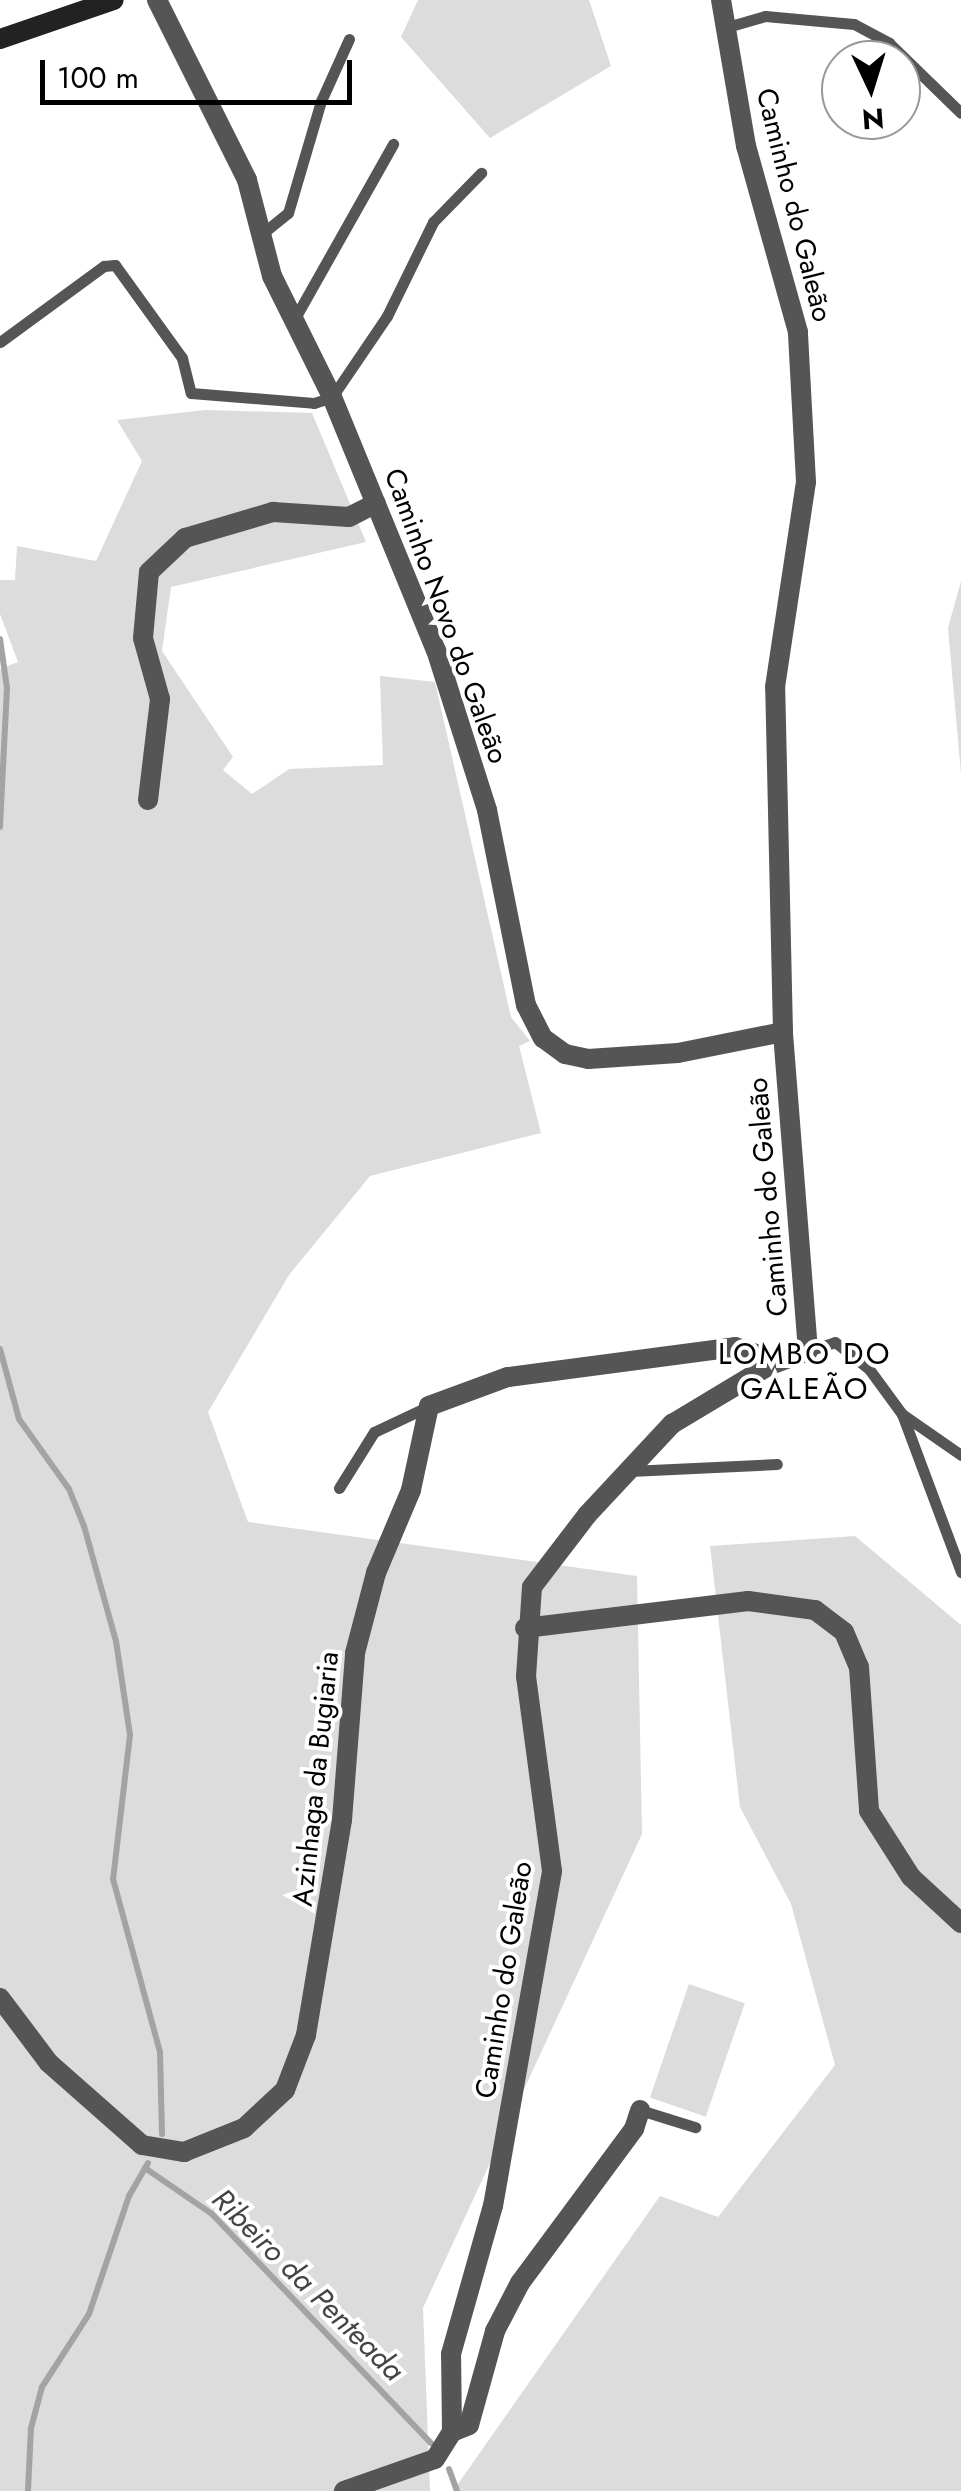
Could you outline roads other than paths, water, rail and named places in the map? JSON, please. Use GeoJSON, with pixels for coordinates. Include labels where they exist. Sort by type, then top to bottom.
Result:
{"type":"FeatureCollection","features":[{"type":"Feature","properties":{"kind":"main road"},"geometry":{"type":"LineString","coordinates":[[0,39],[30,34],[114,0]]}},
{"type":"Feature","properties":{"kind":"street","name":"Caminho Novo do Galeão"},"geometry":{"type":"LineString","coordinates":[[157,0],[247,180],[272,276],[332,397],[460,720],[487,810],[526,1005],[543,1038],[565,1054],[588,1059],[678,1053],[783,1032]]}},
{"type":"Feature","properties":{"kind":"street","name":"Caminho do Galeão"},"geometry":{"type":"LineString","coordinates":[[452,2432],[452,2354],[494,2206],[552,1872],[525,1628],[532,1587],[546,1563],[672,1424],[770,1365],[808,1351],[783,1032],[775,687],[806,463],[797,323],[746,146],[722,0]]}},
{"type":"Feature","properties":{"kind":"street"},"geometry":{"type":"LineString","coordinates":[[148,800],[160,699],[143,638],[149,572],[184,538],[272,512],[349,517],[376,503]]}},
{"type":"Feature","properties":{"kind":"street"},"geometry":{"type":"LineString","coordinates":[[429,1406],[508,1377],[735,1347],[766,1357],[770,1365]]}},
{"type":"Feature","properties":{"kind":"street","name":"Azinhaga da Bugiaria"},"geometry":{"type":"LineString","coordinates":[[0,1998],[50,2063],[142,2145],[184,2152],[244,2128],[284,2090],[306,2034],[342,1820],[355,1653],[376,1572],[411,1490],[429,1406]]}},
{"type":"Feature","properties":{"kind":"street"},"geometry":{"type":"LineString","coordinates":[[525,1628],[748,1601],[815,1610],[844,1632],[859,1667],[869,1811],[911,1877],[961,1922]]}},
{"type":"Feature","properties":{"kind":"street"},"geometry":{"type":"LineString","coordinates":[[344,2491],[435,2459],[452,2432],[469,2426],[495,2332],[520,2283],[634,2128],[640,2110]]}},
{"type":"Feature","properties":{"kind":"lane"},"geometry":{"type":"LineString","coordinates":[[727,26],[765,16],[854,24],[890,43],[961,113]]}},
{"type":"Feature","properties":{"kind":"lane"},"geometry":{"type":"LineString","coordinates":[[263,233],[288,213],[317,111],[349,39]]}},
{"type":"Feature","properties":{"kind":"lane"},"geometry":{"type":"LineString","coordinates":[[294,318],[392,144]]}},
{"type":"Feature","properties":{"kind":"lane"},"geometry":{"type":"LineString","coordinates":[[0,342],[104,266],[114,266],[182,358],[192,393],[314,403],[332,397],[387,316],[433,222],[481,172]]}},
{"type":"Feature","properties":{"kind":"lane"},"geometry":{"type":"LineString","coordinates":[[808,1351],[836,1342],[869,1369],[902,1414],[961,1572]]}},
{"type":"Feature","properties":{"kind":"lane"},"geometry":{"type":"LineString","coordinates":[[339,1488],[374,1432],[429,1406]]}},
{"type":"Feature","properties":{"kind":"lane"},"geometry":{"type":"LineString","coordinates":[[902,1414],[961,1455]]}},
{"type":"Feature","properties":{"kind":"lane"},"geometry":{"type":"LineString","coordinates":[[626,1471],[777,1464]]}},
{"type":"Feature","properties":{"kind":"lane"},"geometry":{"type":"LineString","coordinates":[[640,2110],[695,2127]]}},
{"type":"Feature","properties":{"kind":"waterway","name":"Ribeiro da Penteada"},"geometry":{"type":"LineString","coordinates":[[0,639],[7,688],[0,827]]}},
{"type":"Feature","properties":{"kind":"waterway","name":"Ribeiro da Penteada"},"geometry":{"type":"LineString","coordinates":[[0,1349],[19,1419],[69,1489],[84,1526],[116,1641],[130,1735],[113,1879],[160,2052],[162,2134]]}},
{"type":"Feature","properties":{"kind":"waterway","name":"Ribeiro da Penteada"},"geometry":{"type":"LineString","coordinates":[[28,2491],[31,2428],[42,2387],[89,2314],[129,2196],[148,2163]]}},
{"type":"Feature","properties":{"kind":"waterway","name":"Ribeiro da Penteada"},"geometry":{"type":"LineString","coordinates":[[145,2168],[212,2214],[431,2443]]}},
{"type":"Feature","properties":{"kind":"waterway","name":"Ribeiro da Penteada"},"geometry":{"type":"LineString","coordinates":[[449,2469],[457,2491]]}},
{"type":"Feature","properties":{"kind":"district","name":"LOMBO DO GALEÃO"},"geometry":{"type":"Point","coordinates":[805,1371]}}]}
